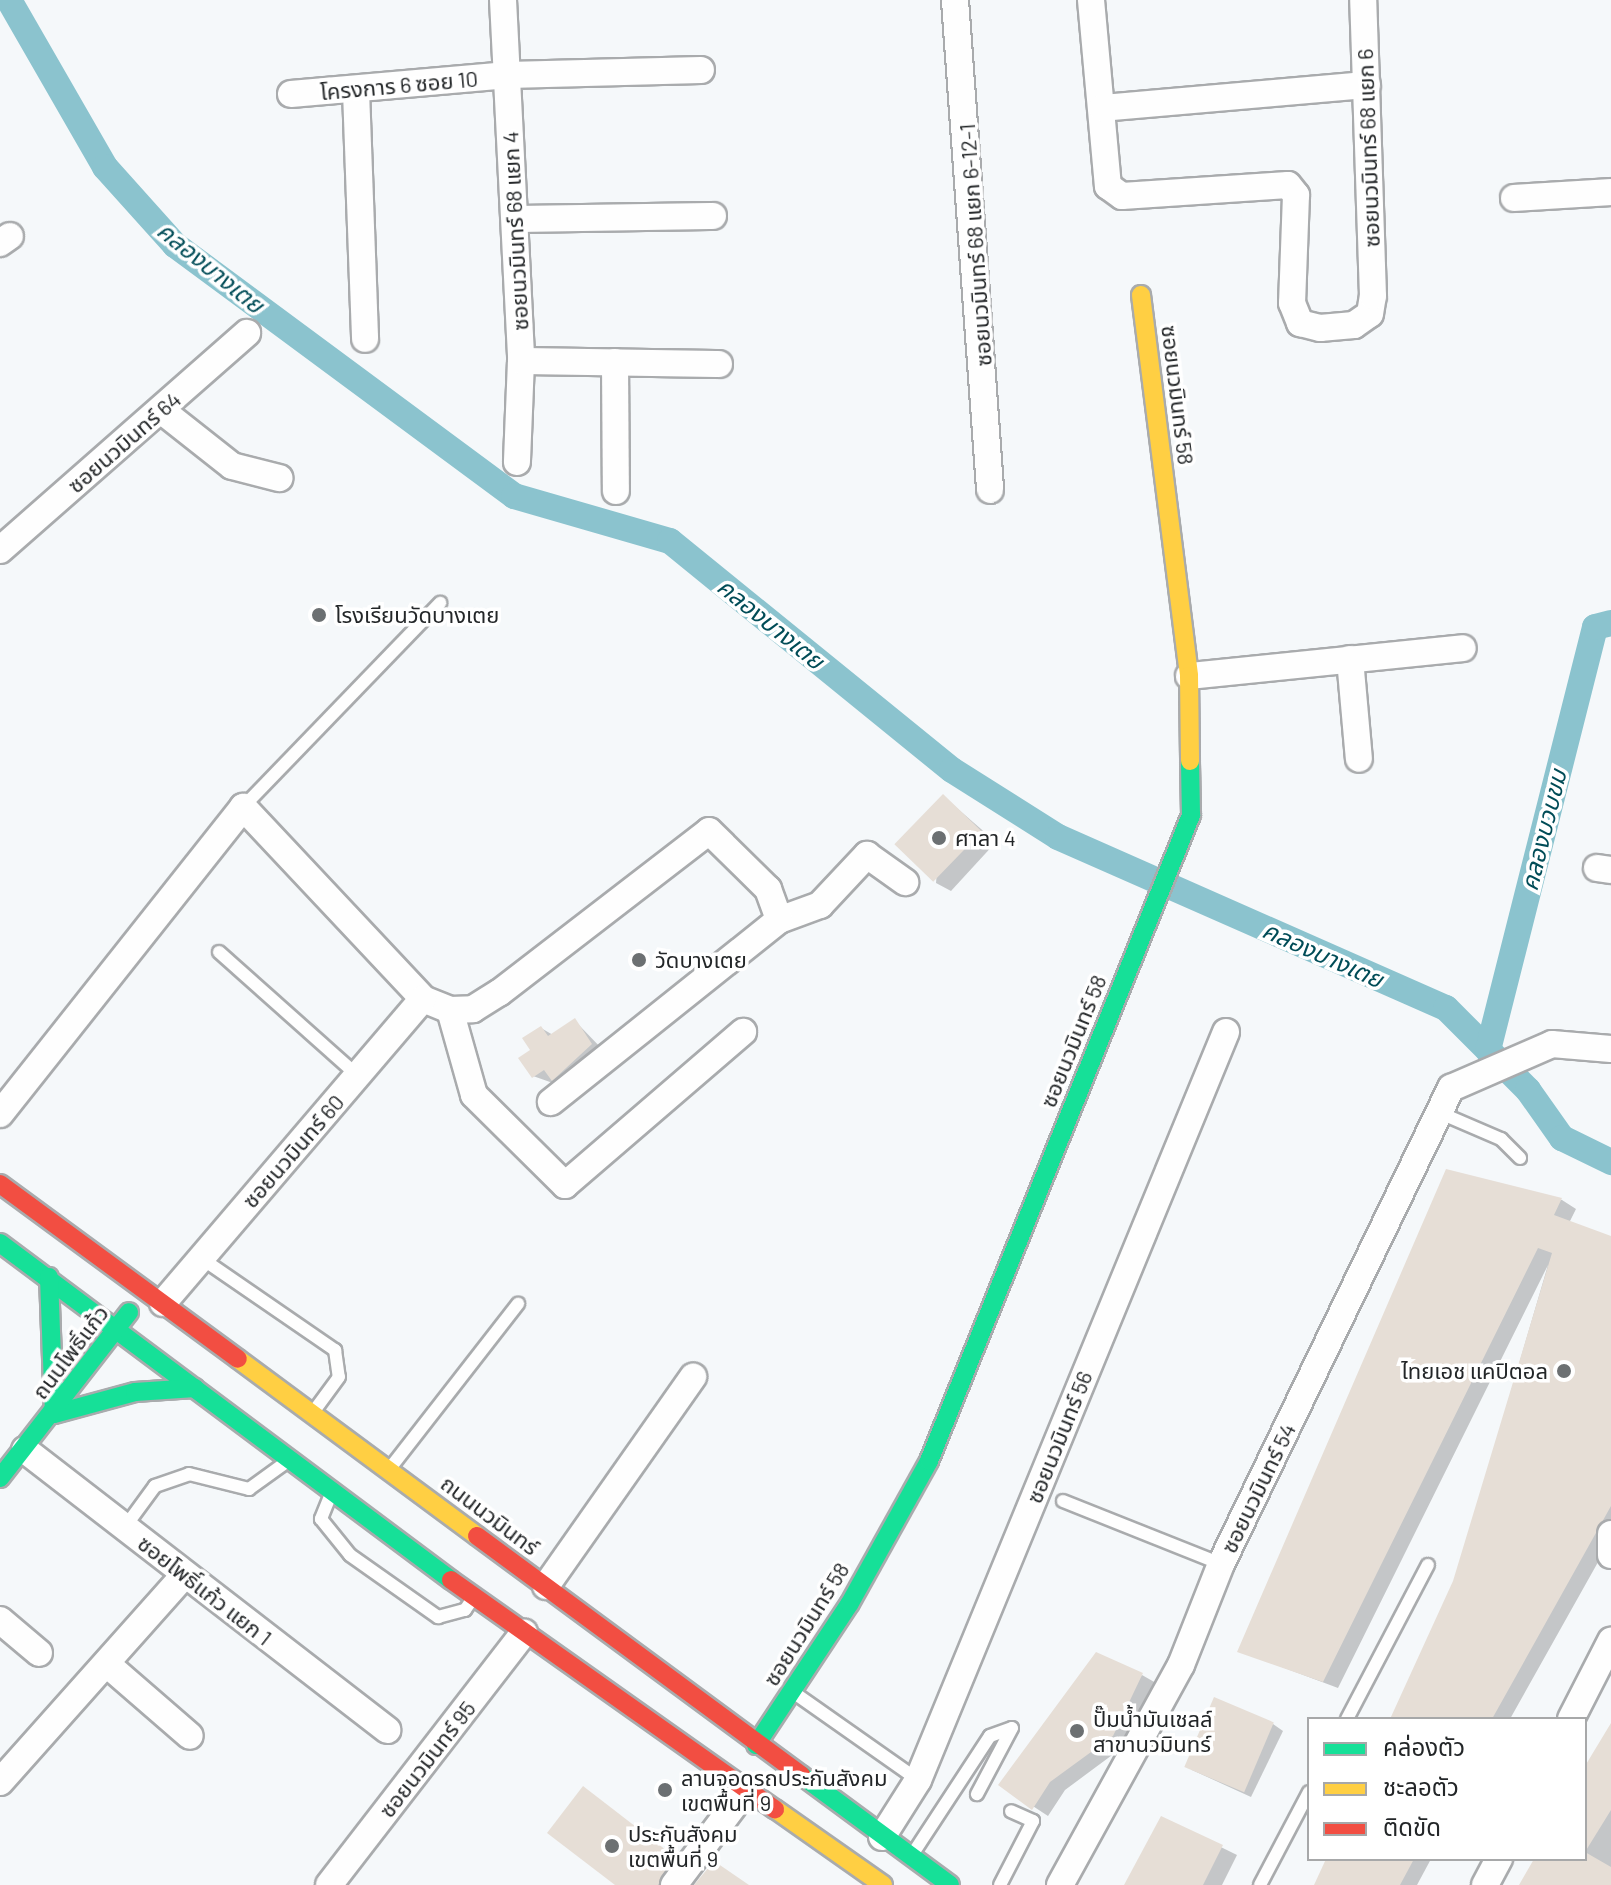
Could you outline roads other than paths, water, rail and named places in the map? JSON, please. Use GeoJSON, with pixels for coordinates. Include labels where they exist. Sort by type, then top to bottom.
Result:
{"type":"FeatureCollection","features":[{"type":"Feature","properties":{"kind":"main road","name":"ซอยนวมินทร์ 58"},"geometry":{"type":"LineString","coordinates":[[756,1745],[793,1692],[929,1461],[1191,815],[1189,676],[1141,295]]}},
{"type":"Feature","properties":{"kind":"main road","name":"ถนนนวมินทร์"},"geometry":{"type":"LineString","coordinates":[[0,1184],[546,1586],[756,1745],[950,1885]]}},
{"type":"Feature","properties":{"kind":"main road"},"geometry":{"type":"LineString","coordinates":[[0,1243],[474,1597],[883,1885]]}},
{"type":"Feature","properties":{"kind":"main road"},"geometry":{"type":"LineString","coordinates":[[49,1277],[54,1414],[135,1392],[195,1388]]}},
{"type":"Feature","properties":{"kind":"main road","name":"ถนนโพธิ์แก้ว"},"geometry":{"type":"LineString","coordinates":[[0,1478],[54,1414],[116,1330],[154,1296]]}},
{"type":"Feature","properties":{"kind":"street","name":"ซอยนวมินทร์ 68 แยก 4"},"geometry":{"type":"LineString","coordinates":[[503,0],[521,361],[517,462]]}},
{"type":"Feature","properties":{"kind":"street","name":"ซอยนวมินทร์ 68 แยก 6-12-1"},"geometry":{"type":"LineString","coordinates":[[955,0],[990,490]]}},
{"type":"Feature","properties":{"kind":"street"},"geometry":{"type":"LineString","coordinates":[[1091,0],[1102,108],[1367,85]]}},
{"type":"Feature","properties":{"kind":"street","name":"ซอยนวมินทร์ 68 แยก 6"},"geometry":{"type":"LineString","coordinates":[[1102,108],[1108,186],[1122,196],[1288,185],[1296,195],[1292,303],[1300,323],[1331,327],[1370,314],[1373,296],[1363,0]]}},
{"type":"Feature","properties":{"kind":"street","name":"โครงการ 6 ซอย 10"},"geometry":{"type":"LineString","coordinates":[[291,94],[356,91],[508,75],[701,70]]}},
{"type":"Feature","properties":{"kind":"street"},"geometry":{"type":"LineString","coordinates":[[356,91],[365,339]]}},
{"type":"Feature","properties":{"kind":"street"},"geometry":{"type":"LineString","coordinates":[[1514,198],[1611,192]]}},
{"type":"Feature","properties":{"kind":"street"},"geometry":{"type":"LineString","coordinates":[[515,219],[713,216]]}},
{"type":"Feature","properties":{"kind":"street","name":"ซอยนวมินทร์ 64"},"geometry":{"type":"LineString","coordinates":[[0,550],[247,333]]}},
{"type":"Feature","properties":{"kind":"street"},"geometry":{"type":"LineString","coordinates":[[521,361],[719,364]]}},
{"type":"Feature","properties":{"kind":"street"},"geometry":{"type":"LineString","coordinates":[[615,362],[616,491]]}},
{"type":"Feature","properties":{"kind":"street"},"geometry":{"type":"LineString","coordinates":[[161,410],[232,466],[279,478]]}},
{"type":"Feature","properties":{"kind":"street"},"geometry":{"type":"LineString","coordinates":[[1189,676],[1463,648]]}},
{"type":"Feature","properties":{"kind":"street"},"geometry":{"type":"LineString","coordinates":[[1350,659],[1359,759]]}},
{"type":"Feature","properties":{"kind":"street"},"geometry":{"type":"LineString","coordinates":[[0,1114],[243,807],[423,999],[450,1010],[473,1009],[499,993],[709,831],[768,889],[779,920]]}},
{"type":"Feature","properties":{"kind":"street"},"geometry":{"type":"LineString","coordinates":[[551,1102],[779,920],[820,905],[867,855],[905,882]]}},
{"type":"Feature","properties":{"kind":"street","name":"ซอยนวมินทร์ 60"},"geometry":{"type":"LineString","coordinates":[[154,1296],[201,1258],[423,999]]}},
{"type":"Feature","properties":{"kind":"street"},"geometry":{"type":"LineString","coordinates":[[450,1010],[474,1095],[565,1185],[743,1032]]}},
{"type":"Feature","properties":{"kind":"street","name":"ซอยนวมินทร์ 56"},"geometry":{"type":"LineString","coordinates":[[882,1837],[918,1780],[1226,1032]]}},
{"type":"Feature","properties":{"kind":"street","name":"ซอยนวมินทร์ 54"},"geometry":{"type":"LineString","coordinates":[[1060,1885],[1181,1665],[1221,1564],[1451,1088],[1552,1044],[1611,1049]]}},
{"type":"Feature","properties":{"kind":"street"},"geometry":{"type":"LineString","coordinates":[[546,1586],[693,1377]]}},
{"type":"Feature","properties":{"kind":"street","name":"ซอยโพธิ์แก้ว แยก 1"},"geometry":{"type":"LineString","coordinates":[[25,1450],[387,1730]]}},
{"type":"Feature","properties":{"kind":"street"},"geometry":{"type":"LineString","coordinates":[[1610,1535],[1611,1555]]}},
{"type":"Feature","properties":{"kind":"street"},"geometry":{"type":"LineString","coordinates":[[0,1782],[108,1665],[185,1574]]}},
{"type":"Feature","properties":{"kind":"street"},"geometry":{"type":"LineString","coordinates":[[0,1620],[39,1653]]}},
{"type":"Feature","properties":{"kind":"street","name":"ซอยนวมินทร์ 95"},"geometry":{"type":"LineString","coordinates":[[329,1885],[524,1633]]}},
{"type":"Feature","properties":{"kind":"street"},"geometry":{"type":"LineString","coordinates":[[1572,1717],[1608,1653]]}},
{"type":"Feature","properties":{"kind":"street"},"geometry":{"type":"LineString","coordinates":[[108,1665],[190,1736]]}},
{"type":"Feature","properties":{"kind":"street"},"geometry":{"type":"LineString","coordinates":[[674,1885],[747,1788]]}},
{"type":"Feature","properties":{"kind":"street"},"geometry":{"type":"LineString","coordinates":[[1485,1885],[1498,1861]]}},
{"type":"Feature","properties":{"kind":"lane"},"geometry":{"type":"LineString","coordinates":[[243,807],[440,603]]}},
{"type":"Feature","properties":{"kind":"lane"},"geometry":{"type":"LineString","coordinates":[[219,952],[358,1076]]}},
{"type":"Feature","properties":{"kind":"lane"},"geometry":{"type":"LineString","coordinates":[[1438,1112],[1501,1139],[1520,1158]]}},
{"type":"Feature","properties":{"kind":"lane"},"geometry":{"type":"LineString","coordinates":[[201,1258],[335,1350],[339,1377],[313,1414]]}},
{"type":"Feature","properties":{"kind":"lane"},"geometry":{"type":"LineString","coordinates":[[389,1470],[518,1304]]}},
{"type":"Feature","properties":{"kind":"lane"},"geometry":{"type":"LineString","coordinates":[[125,1528],[155,1486],[189,1474],[249,1489],[291,1459]]}},
{"type":"Feature","properties":{"kind":"lane"},"geometry":{"type":"LineString","coordinates":[[333,1491],[321,1519],[350,1555],[438,1617],[465,1610],[474,1597]]}},
{"type":"Feature","properties":{"kind":"lane"},"geometry":{"type":"LineString","coordinates":[[1063,1501],[1221,1564]]}},
{"type":"Feature","properties":{"kind":"lane"},"geometry":{"type":"LineString","coordinates":[[1348,1717],[1428,1565]]}},
{"type":"Feature","properties":{"kind":"lane"},"geometry":{"type":"LineString","coordinates":[[793,1692],[918,1780]]}},
{"type":"Feature","properties":{"kind":"lane"},"geometry":{"type":"LineString","coordinates":[[911,1857],[990,1736],[1012,1728],[977,1794]]}},
{"type":"Feature","properties":{"kind":"lane"},"geometry":{"type":"LineString","coordinates":[[1260,1885],[1307,1796]]}},
{"type":"Feature","properties":{"kind":"lane"},"geometry":{"type":"LineString","coordinates":[[1000,1885],[1033,1821],[1011,1811]]}},
{"type":"Feature","properties":{"kind":"waterway","name":"คลองบางเตย"},"geometry":{"type":"LineString","coordinates":[[9,0],[105,167],[175,245],[514,496],[670,541],[952,770],[1058,837],[1446,1008],[1528,1090],[1562,1138],[1611,1162]]}},
{"type":"Feature","properties":{"kind":"waterway","name":"คลองบวบขม"},"geometry":{"type":"LineString","coordinates":[[1488,1050],[1595,627],[1611,623]]}},
{"type":"Feature","properties":{"kind":"place","name":"โรงเรียนวัดบางเตย"},"geometry":{"type":"Point","coordinates":[319,615]}},
{"type":"Feature","properties":{"kind":"place","name":"ศาลา 4"},"geometry":{"type":"Point","coordinates":[939,838]}},
{"type":"Feature","properties":{"kind":"place","name":"วัดบางเตย"},"geometry":{"type":"Point","coordinates":[639,960]}},
{"type":"Feature","properties":{"kind":"place","name":"ไทยเอช แคปิตอล"},"geometry":{"type":"Point","coordinates":[1564,1371]}},
{"type":"Feature","properties":{"kind":"place","name":"ปั๊มน้ำมันเชลล์ สาขานวมินทร์"},"geometry":{"type":"Point","coordinates":[1077,1731]}},
{"type":"Feature","properties":{"kind":"place","name":"ลานจอดรถประกันสังคม เขตพื้นที่ 9"},"geometry":{"type":"Point","coordinates":[665,1790]}},
{"type":"Feature","properties":{"kind":"place","name":"ประกันสังคม เขตพื้นที่ 9"},"geometry":{"type":"Point","coordinates":[612,1846]}}]}
